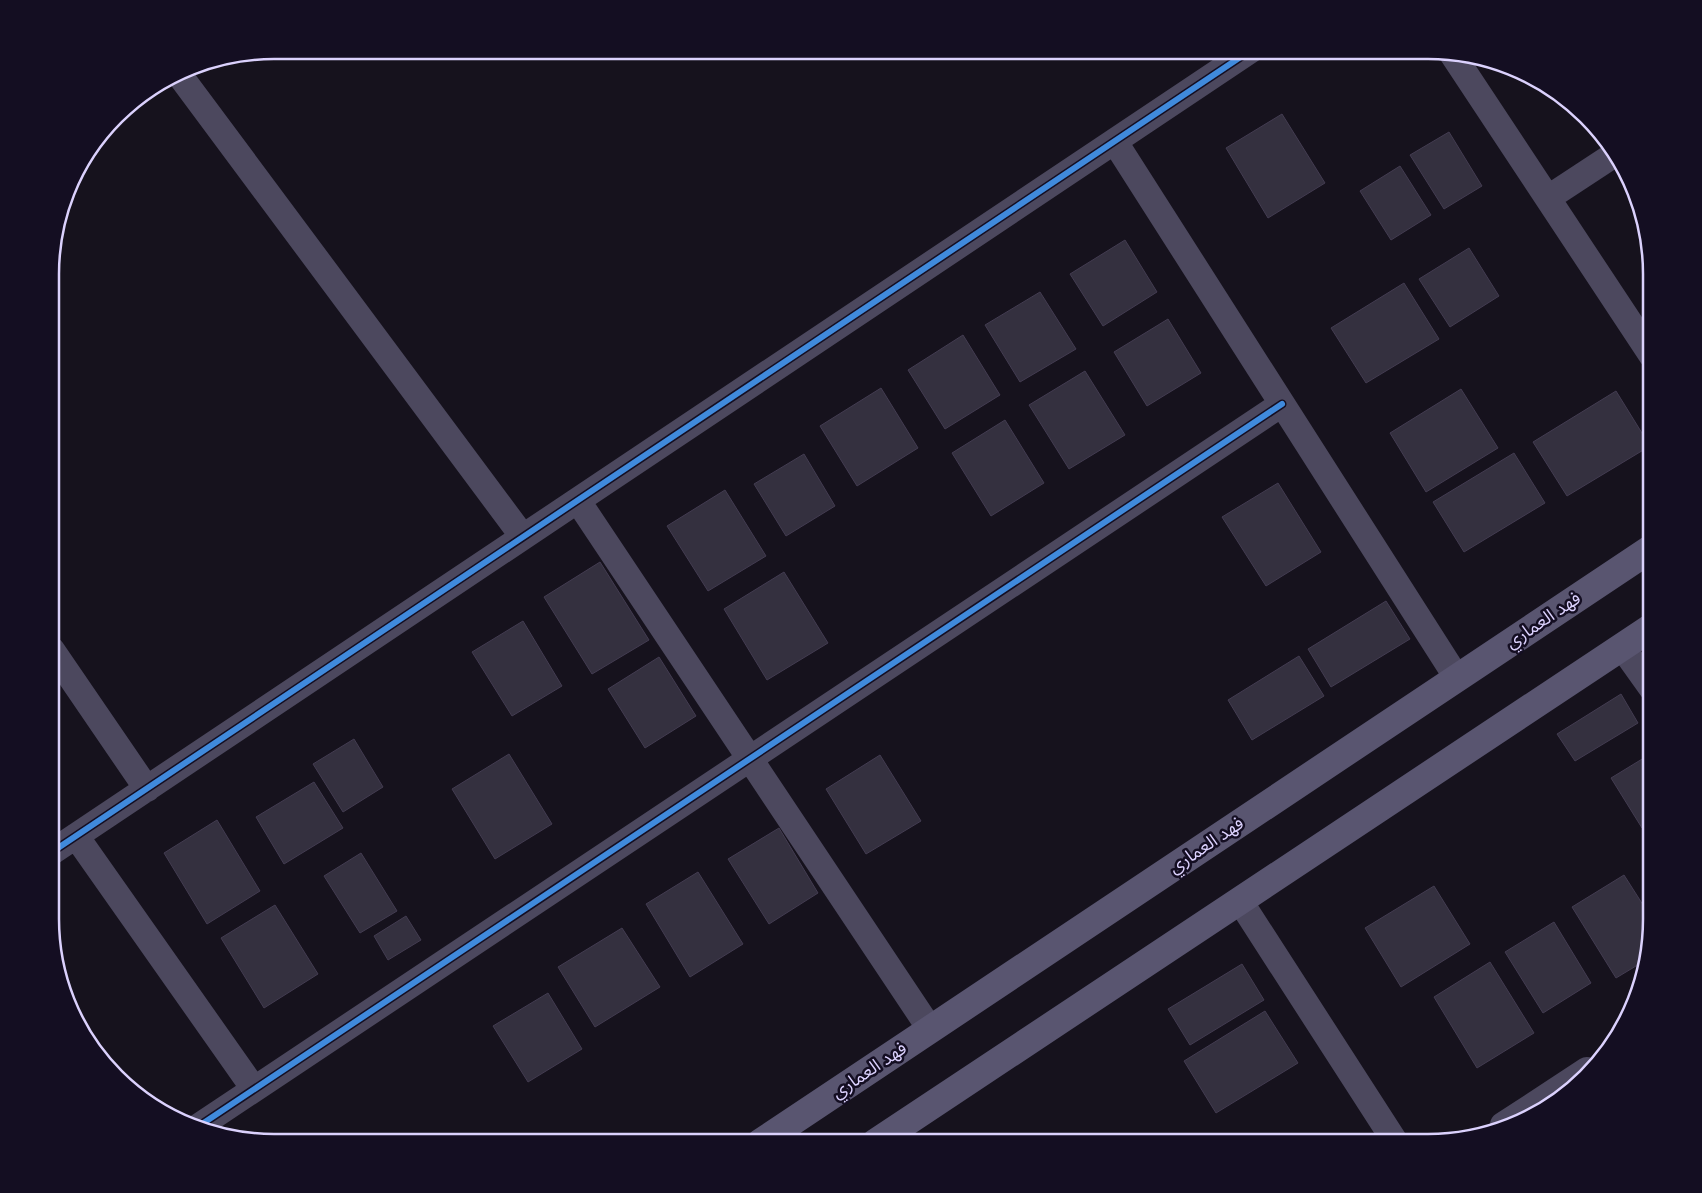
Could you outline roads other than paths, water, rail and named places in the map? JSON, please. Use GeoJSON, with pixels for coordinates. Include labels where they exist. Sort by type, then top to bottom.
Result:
{"type":"FeatureCollection","features":[{"type":"Feature","properties":{"kind":"street"},"geometry":{"type":"LineString","coordinates":[[59,847],[1238,59]]}},
{"type":"Feature","properties":{"kind":"street"},"geometry":{"type":"LineString","coordinates":[[1457,61],[1643,342]]}},
{"type":"Feature","properties":{"kind":"street"},"geometry":{"type":"LineString","coordinates":[[183,79],[523,537]]}},
{"type":"Feature","properties":{"kind":"street"},"geometry":{"type":"LineString","coordinates":[[1115,142],[1456,678]]}},
{"type":"Feature","properties":{"kind":"street"},"geometry":{"type":"LineString","coordinates":[[1548,198],[1609,158]]}},
{"type":"Feature","properties":{"kind":"street"},"geometry":{"type":"LineString","coordinates":[[204,1123],[1282,404]]}},
{"type":"Feature","properties":{"kind":"street"},"geometry":{"type":"LineString","coordinates":[[578,500],[930,1030]]}},
{"type":"Feature","properties":{"kind":"street","name":"فهد العماري"},"geometry":{"type":"LineString","coordinates":[[774,1134],[1643,554]]}},
{"type":"Feature","properties":{"kind":"street"},"geometry":{"type":"LineString","coordinates":[[889,1134],[1643,634]]}},
{"type":"Feature","properties":{"kind":"street"},"geometry":{"type":"LineString","coordinates":[[1622,647],[1643,677]]}},
{"type":"Feature","properties":{"kind":"street"},"geometry":{"type":"LineString","coordinates":[[59,660],[147,789]]}},
{"type":"Feature","properties":{"kind":"street"},"geometry":{"type":"LineString","coordinates":[[76,836],[254,1089]]}},
{"type":"Feature","properties":{"kind":"street"},"geometry":{"type":"LineString","coordinates":[[1240,901],[1390,1134]]}},
{"type":"Feature","properties":{"kind":"street"},"geometry":{"type":"LineString","coordinates":[[1528,1109],[1568,1083]]}}]}
